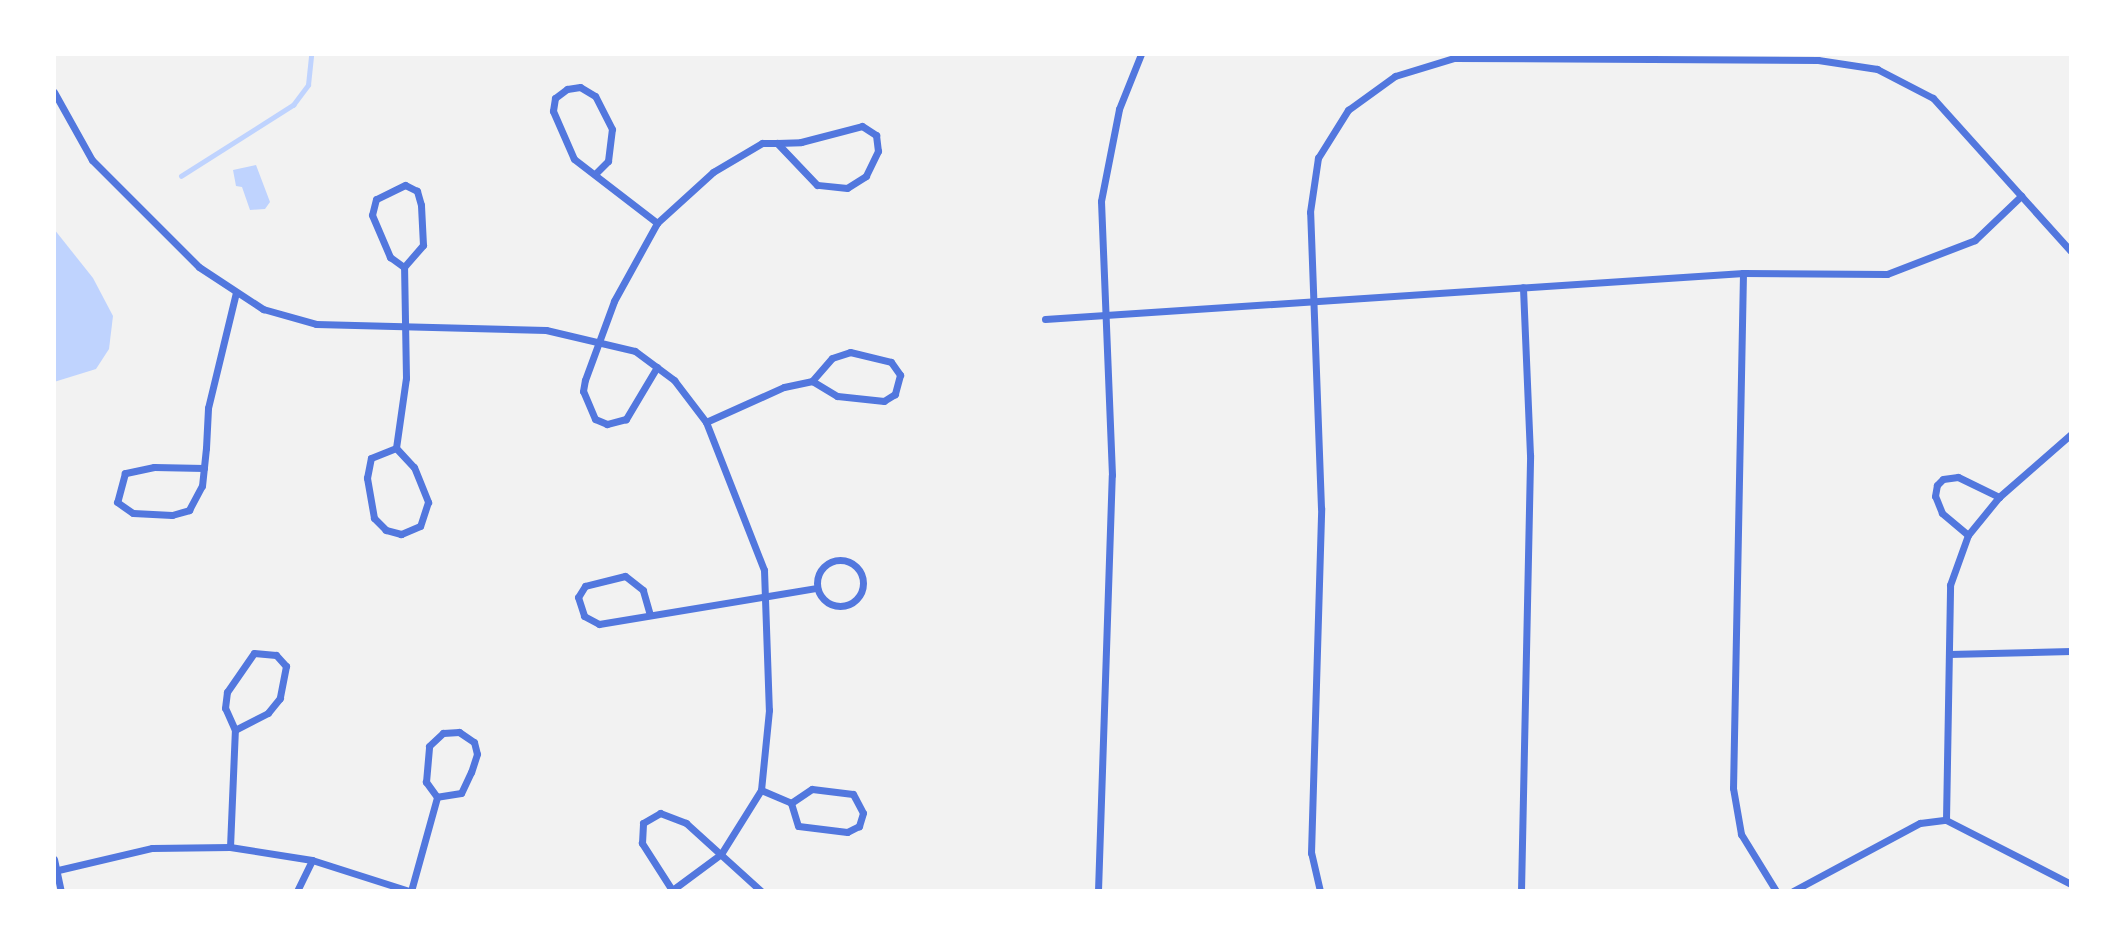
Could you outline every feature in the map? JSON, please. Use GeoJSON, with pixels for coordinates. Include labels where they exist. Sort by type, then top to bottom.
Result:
{"type":"FeatureCollection","features":[{"type":"Feature","properties":{"kind":"street"},"geometry":{"type":"LineString","coordinates":[[1098,891],[1112,475],[1109,316],[1101,201],[1119,109],[1141,54]]}},
{"type":"Feature","properties":{"kind":"street"},"geometry":{"type":"LineString","coordinates":[[1320,891],[1311,853],[1321,508],[1310,212],[1318,158],[1348,110],[1395,76],[1454,58],[1818,60],[1877,69],[1933,98],[2071,251]]}},
{"type":"Feature","properties":{"kind":"street"},"geometry":{"type":"LineString","coordinates":[[596,173],[608,161],[612,129],[595,96],[580,87],[567,89],[555,98],[559,130],[574,159],[596,173],[657,223]]}},
{"type":"Feature","properties":{"kind":"street"},"geometry":{"type":"LineString","coordinates":[[54,93],[92,160],[199,267],[263,309],[316,324],[404,324],[546,330],[599,339],[635,351],[674,380],[706,422],[764,570],[769,710],[761,790],[721,854],[672,890],[642,843],[643,823],[649,817],[660,813],[686,823],[721,854],[761,891]]}},
{"type":"Feature","properties":{"kind":"street"},"geometry":{"type":"LineString","coordinates":[[657,367],[626,418],[607,424],[595,419],[583,391],[599,339],[643,246],[657,223],[713,172],[762,143],[801,142],[862,126],[876,135],[878,151],[866,176],[847,188],[817,184],[778,143]]}},
{"type":"Feature","properties":{"kind":"street"},"geometry":{"type":"LineString","coordinates":[[396,448],[407,378],[404,267],[423,245],[424,225],[416,191],[405,184],[376,199],[372,215],[390,257],[404,267]]}},
{"type":"Feature","properties":{"kind":"street"},"geometry":{"type":"LineString","coordinates":[[1045,318],[1315,303],[1743,272],[1887,274],[1975,240],[2021,196]]}},
{"type":"Feature","properties":{"kind":"street"},"geometry":{"type":"LineString","coordinates":[[1743,272],[1733,788],[1741,834],[1776,891]]}},
{"type":"Feature","properties":{"kind":"street"},"geometry":{"type":"LineString","coordinates":[[1521,891],[1530,455],[1523,287]]}},
{"type":"Feature","properties":{"kind":"street"},"geometry":{"type":"LineString","coordinates":[[204,468],[154,467],[125,473],[117,502],[133,513],[172,515],[189,510],[202,486],[204,468],[208,408],[236,292]]}},
{"type":"Feature","properties":{"kind":"street"},"geometry":{"type":"LineString","coordinates":[[706,422],[784,387],[812,381],[832,358],[850,352],[891,362],[900,374],[895,394],[884,401],[837,396],[812,381]]}},
{"type":"Feature","properties":{"kind":"street"},"geometry":{"type":"LineString","coordinates":[[1945,820],[1950,585],[1968,535],[1998,497],[2071,434]]}},
{"type":"Feature","properties":{"kind":"street"},"geometry":{"type":"LineString","coordinates":[[396,448],[414,467],[428,502],[420,526],[401,534],[386,530],[374,518],[367,478],[371,458],[396,448]]}},
{"type":"Feature","properties":{"kind":"street"},"geometry":{"type":"LineString","coordinates":[[1968,535],[1942,513],[1935,496],[1937,485],[1943,479],[1958,477],[1998,497]]}},
{"type":"Feature","properties":{"kind":"street"},"geometry":{"type":"LineString","coordinates":[[838,561],[860,571],[865,590],[859,598],[841,604],[824,602],[817,588],[816,574],[838,561]]}},
{"type":"Feature","properties":{"kind":"street"},"geometry":{"type":"LineString","coordinates":[[650,615],[643,590],[625,576],[585,586],[578,597],[584,616],[599,624],[817,588]]}},
{"type":"Feature","properties":{"kind":"street"},"geometry":{"type":"LineString","coordinates":[[1949,653],[2071,652]]}},
{"type":"Feature","properties":{"kind":"street"},"geometry":{"type":"LineString","coordinates":[[230,847],[235,730],[225,708],[235,677],[254,653],[276,654],[286,666],[280,698],[268,713],[235,730]]}},
{"type":"Feature","properties":{"kind":"street"},"geometry":{"type":"LineString","coordinates":[[458,732],[474,742],[477,754],[461,793],[437,797],[426,782],[429,746],[443,733],[458,732]]}},
{"type":"Feature","properties":{"kind":"street"},"geometry":{"type":"LineString","coordinates":[[761,790],[791,803],[798,826],[848,832],[859,826],[863,813],[853,794],[812,789],[791,803]]}},
{"type":"Feature","properties":{"kind":"street"},"geometry":{"type":"LineString","coordinates":[[56,871],[152,848],[230,847],[312,860],[410,891],[437,797]]}},
{"type":"Feature","properties":{"kind":"street"},"geometry":{"type":"LineString","coordinates":[[1793,891],[1920,823],[1945,820],[2071,884]]}},
{"type":"Feature","properties":{"kind":"street"},"geometry":{"type":"LineString","coordinates":[[54,859],[61,891]]}},
{"type":"Feature","properties":{"kind":"street"},"geometry":{"type":"LineString","coordinates":[[297,891],[312,860]]}},
{"type":"Feature","properties":{"kind":"water"},"geometry":{"type":"Polygon","coordinates":[[[256,165],[270,202],[265,209],[250,210],[242,187],[236,186],[233,170],[256,165]]]}},
{"type":"Feature","properties":{"kind":"water"},"geometry":{"type":"Polygon","coordinates":[[[54,229],[93,278],[113,316],[109,349],[96,369],[54,382],[54,229]]]}},
{"type":"Feature","properties":{"kind":"waterway"},"geometry":{"type":"LineString","coordinates":[[181,176],[293,105],[308,85],[311,54]]}}]}
